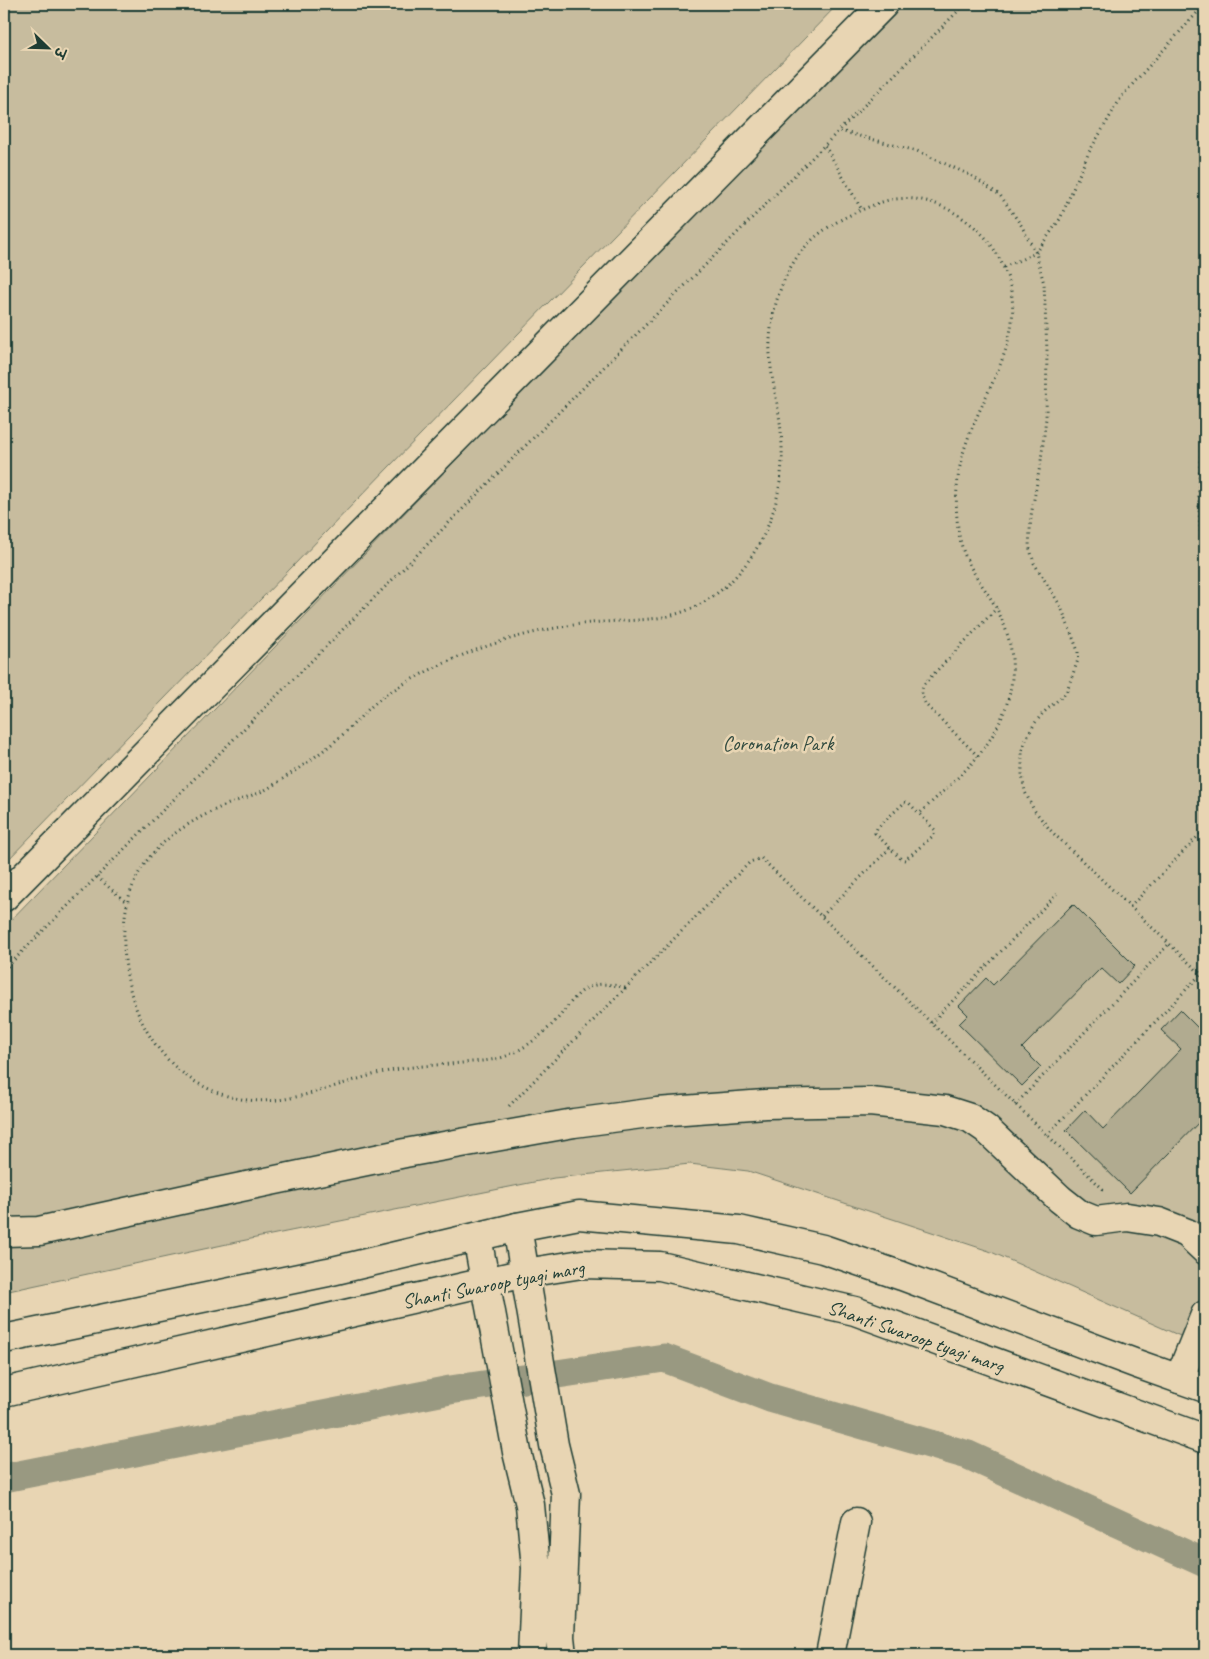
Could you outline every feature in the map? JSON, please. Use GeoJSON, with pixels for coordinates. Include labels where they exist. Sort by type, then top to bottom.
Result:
{"type":"FeatureCollection","features":[{"type":"Feature","properties":{"kind":"main road"},"geometry":{"type":"LineString","coordinates":[[4,897],[884,4]]}},
{"type":"Feature","properties":{"kind":"main road"},"geometry":{"type":"LineString","coordinates":[[4,1232],[39,1231],[405,1153],[574,1123],[648,1113],[765,1104],[870,1102],[945,1110],[970,1118],[986,1128],[1060,1199],[1079,1214],[1096,1221],[1134,1218],[1159,1222],[1187,1234],[1205,1250]]}},
{"type":"Feature","properties":{"kind":"main road"},"geometry":{"type":"LineString","coordinates":[[4,1339],[328,1272],[579,1215],[739,1230],[823,1249],[902,1276],[1205,1388]]}},
{"type":"Feature","properties":{"kind":"main road"},"geometry":{"type":"LineString","coordinates":[[517,1228],[554,1445],[566,1494],[532,1655]]}},
{"type":"Feature","properties":{"kind":"main road"},"geometry":{"type":"LineString","coordinates":[[477,1237],[517,1452],[549,1573],[562,1655]]}},
{"type":"Feature","properties":{"kind":"main road","name":"Shanti Swaroop tyagi marg"},"geometry":{"type":"LineString","coordinates":[[4,1392],[525,1274],[582,1264],[660,1266],[855,1312],[1205,1439]]}},
{"type":"Feature","properties":{"kind":"main road"},"geometry":{"type":"LineString","coordinates":[[1179,1378],[1205,1315]]}},
{"type":"Feature","properties":{"kind":"main road"},"geometry":{"type":"LineString","coordinates":[[830,1655],[856,1522]]}},
{"type":"Feature","properties":{"kind":"path"},"geometry":{"type":"LineString","coordinates":[[4,970],[965,4]]}},
{"type":"Feature","properties":{"kind":"path"},"geometry":{"type":"LineString","coordinates":[[1004,267],[1036,253],[1060,219],[1090,152],[1122,96],[1205,4]]}},
{"type":"Feature","properties":{"kind":"path"},"geometry":{"type":"LineString","coordinates":[[840,131],[917,151],[970,174],[1000,195],[1022,225],[1036,253],[1044,284],[1047,351],[1046,418],[1031,516],[1029,546],[1034,563],[1060,607],[1078,651],[1078,660],[1066,693],[1035,723],[1027,737],[1022,751],[1022,775],[1025,792],[1034,810],[1052,832],[1205,978]]}},
{"type":"Feature","properties":{"kind":"path"},"geometry":{"type":"LineString","coordinates":[[825,146],[862,210]]}},
{"type":"Feature","properties":{"kind":"path"},"geometry":{"type":"LineString","coordinates":[[625,988],[609,984],[592,985],[581,991],[556,1021],[533,1042],[514,1053],[495,1059],[394,1070],[317,1093],[251,1102],[221,1094],[192,1080],[165,1057],[145,1030],[130,991],[123,947],[127,902],[129,892],[140,869],[157,850],[183,828],[215,810],[265,790],[302,766],[339,738],[384,696],[415,679],[464,655],[513,637],[553,628],[665,617],[695,608],[713,597],[734,578],[754,554],[768,528],[778,494],[782,437],[770,354],[772,325],[778,297],[789,270],[802,250],[819,234],[841,218],[898,199],[929,200],[952,210],[975,227],[993,245],[1009,278],[1013,295],[1014,321],[1008,344],[962,457],[957,485],[958,524],[963,552],[978,580],[997,608],[1009,638],[1013,664],[1012,688],[994,734],[978,756],[920,813]]}},
{"type":"Feature","properties":{"kind":"path"},"geometry":{"type":"LineString","coordinates":[[1205,411],[1199,462],[1202,545],[1205,563]]}},
{"type":"Feature","properties":{"kind":"path"},"geometry":{"type":"LineString","coordinates":[[978,756],[926,705],[921,690],[924,684],[997,608]]}},
{"type":"Feature","properties":{"kind":"path"},"geometry":{"type":"LineString","coordinates":[[904,802],[910,803],[920,813],[935,830],[934,835],[905,860],[900,859],[876,835],[877,828],[904,802]]}},
{"type":"Feature","properties":{"kind":"path"},"geometry":{"type":"LineString","coordinates":[[1130,907],[1205,829]]}},
{"type":"Feature","properties":{"kind":"path"},"geometry":{"type":"LineString","coordinates":[[822,916],[890,848]]}},
{"type":"Feature","properties":{"kind":"path"},"geometry":{"type":"LineString","coordinates":[[476,1140],[750,862],[761,858],[1134,1218]]}},
{"type":"Feature","properties":{"kind":"path"},"geometry":{"type":"LineString","coordinates":[[97,876],[127,902]]}},
{"type":"Feature","properties":{"kind":"path"},"geometry":{"type":"LineString","coordinates":[[931,1023],[1057,894]]}},
{"type":"Feature","properties":{"kind":"path"},"geometry":{"type":"LineString","coordinates":[[1015,1105],[1169,944]]}},
{"type":"Feature","properties":{"kind":"path"},"geometry":{"type":"LineString","coordinates":[[1047,1135],[1201,974]]}},
{"type":"Feature","properties":{"kind":"green space"},"geometry":{"type":"Polygon","coordinates":[[[4,4],[838,4],[4,864],[4,4]]]}},
{"type":"Feature","properties":{"kind":"green space","name":"Coronation Park"},"geometry":{"type":"Polygon","coordinates":[[[897,4],[1205,4],[1205,1347],[989,1251],[748,1171],[690,1164],[554,1178],[241,1241],[4,1292],[4,927],[897,4]]]}},
{"type":"Feature","properties":{"kind":"building"},"geometry":{"type":"Polygon","coordinates":[[[1073,904],[1135,966],[1118,984],[1101,968],[1022,1048],[1041,1067],[1022,1086],[959,1024],[968,1015],[959,1006],[986,978],[993,985],[1073,904]]]}},
{"type":"Feature","properties":{"kind":"building"},"geometry":{"type":"Polygon","coordinates":[[[1180,1010],[1205,1035],[1205,1116],[1130,1193],[1066,1130],[1085,1110],[1103,1129],[1181,1049],[1161,1030],[1180,1010]]]}},
{"type":"Feature","properties":{"kind":"waterway"},"geometry":{"type":"LineString","coordinates":[[4,1478],[450,1390],[664,1358],[770,1398],[968,1455],[1205,1563]]}}]}
